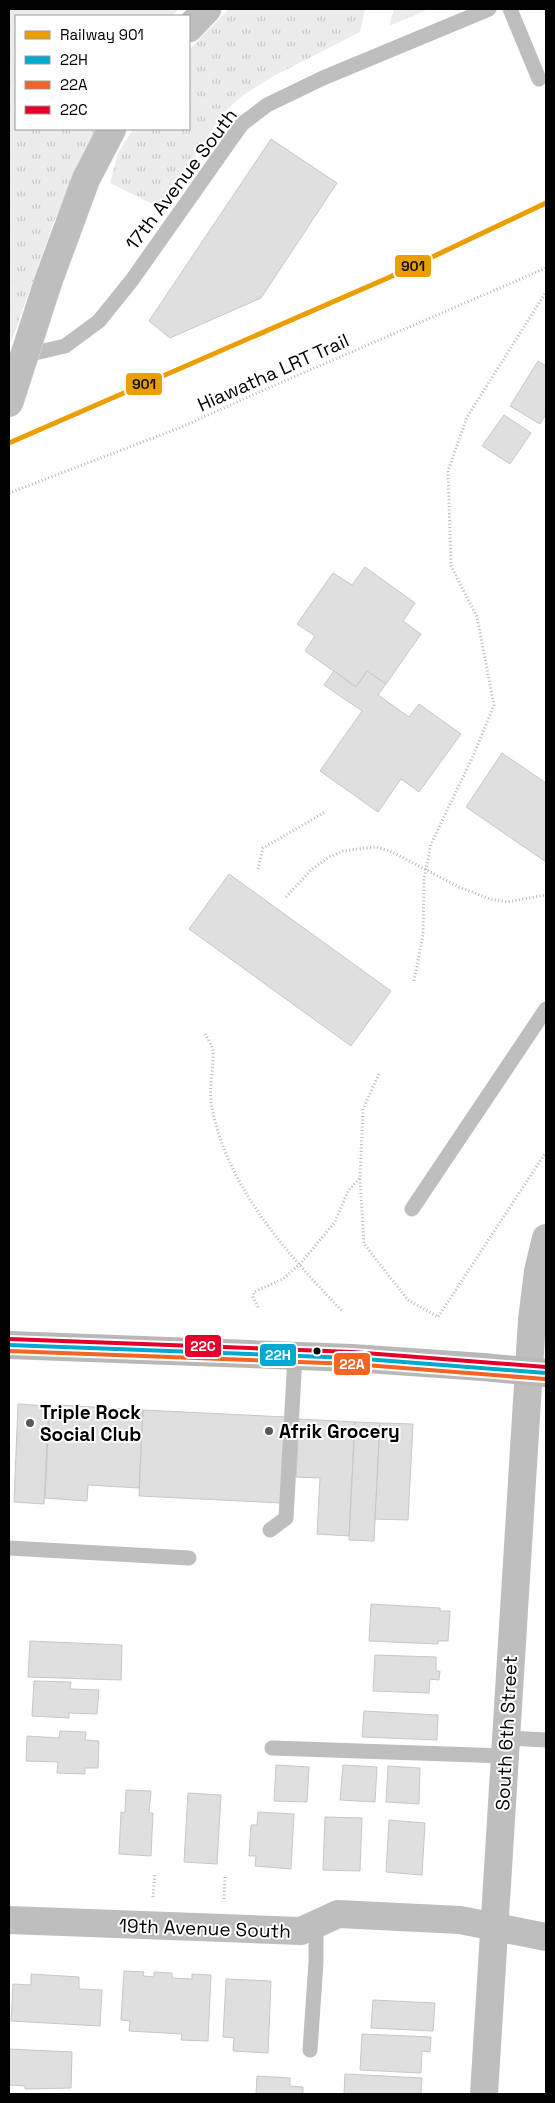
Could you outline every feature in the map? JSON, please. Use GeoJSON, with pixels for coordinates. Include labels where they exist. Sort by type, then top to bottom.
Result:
{"type":"FeatureCollection","features":[{"type":"Feature","properties":{"kind":"main road"},"geometry":{"type":"LineString","coordinates":[[190,27],[207,9]]}},
{"type":"Feature","properties":{"kind":"main road"},"geometry":{"type":"LineString","coordinates":[[9,404],[48,282],[86,180],[111,130]]}},
{"type":"Feature","properties":{"kind":"main road","name":"South 6th Street"},"geometry":{"type":"LineString","coordinates":[[484,2094],[506,1747],[537,1373],[538,1271],[546,1238]]}},
{"type":"Feature","properties":{"kind":"main road"},"geometry":{"type":"LineString","coordinates":[[9,1345],[294,1356],[483,1367],[537,1373]]}},
{"type":"Feature","properties":{"kind":"main road","name":"19th Avenue South"},"geometry":{"type":"LineString","coordinates":[[9,1920],[301,1931],[338,1914],[460,1920],[546,1937]]}},
{"type":"Feature","properties":{"kind":"lane","name":"17th Avenue South"},"geometry":{"type":"LineString","coordinates":[[9,359],[65,346],[99,321],[132,280],[242,124],[267,105],[323,78],[489,9]]}},
{"type":"Feature","properties":{"kind":"lane"},"geometry":{"type":"LineString","coordinates":[[510,9],[539,80]]}},
{"type":"Feature","properties":{"kind":"lane"},"geometry":{"type":"LineString","coordinates":[[412,1209],[546,1009]]}},
{"type":"Feature","properties":{"kind":"lane"},"geometry":{"type":"LineString","coordinates":[[270,1530],[286,1518],[294,1356]]}},
{"type":"Feature","properties":{"kind":"lane"},"geometry":{"type":"LineString","coordinates":[[9,1548],[189,1558]]}},
{"type":"Feature","properties":{"kind":"lane"},"geometry":{"type":"LineString","coordinates":[[272,1748],[506,1747],[546,1740]]}},
{"type":"Feature","properties":{"kind":"lane"},"geometry":{"type":"LineString","coordinates":[[310,2050],[316,1962],[316,1924]]}},
{"type":"Feature","properties":{"kind":"path","name":"Hiawatha LRT Trail"},"geometry":{"type":"LineString","coordinates":[[9,493],[179,428],[546,268]]}},
{"type":"Feature","properties":{"kind":"path"},"geometry":{"type":"LineString","coordinates":[[414,981],[423,935],[426,870],[431,844],[474,754],[494,705],[477,617],[451,566],[448,471],[467,417],[546,294]]}},
{"type":"Feature","properties":{"kind":"path"},"geometry":{"type":"LineString","coordinates":[[258,869],[263,848],[325,812]]}},
{"type":"Feature","properties":{"kind":"path"},"geometry":{"type":"LineString","coordinates":[[286,897],[311,870],[329,857],[343,851],[376,847],[390,850],[459,887],[490,900],[507,902],[546,895]]}},
{"type":"Feature","properties":{"kind":"path"},"geometry":{"type":"LineString","coordinates":[[205,1034],[213,1050],[210,1076],[212,1107],[230,1165],[262,1219],[342,1311]]}},
{"type":"Feature","properties":{"kind":"path"},"geometry":{"type":"LineString","coordinates":[[258,1307],[253,1298],[254,1292],[283,1279],[300,1264],[335,1222],[348,1191],[360,1178]]}},
{"type":"Feature","properties":{"kind":"path"},"geometry":{"type":"LineString","coordinates":[[153,1901],[155,1873]]}},
{"type":"Feature","properties":{"kind":"path"},"geometry":{"type":"LineString","coordinates":[[224,1906],[225,1877]]}},
{"type":"Feature","properties":{"kind":"green space"},"geometry":{"type":"Polygon","coordinates":[[[9,9],[179,9],[173,15],[15,15],[15,130],[96,130],[54,221],[12,340],[9,340],[9,9]]]}},
{"type":"Feature","properties":{"kind":"green space"},"geometry":{"type":"Polygon","coordinates":[[[229,9],[365,9],[360,32],[270,78],[242,96],[224,112],[161,208],[110,183],[118,153],[132,130],[190,130],[190,49],[229,9]]]}},
{"type":"Feature","properties":{"kind":"green space"},"geometry":{"type":"Polygon","coordinates":[[[394,9],[429,9],[389,26],[394,9]]]}},
{"type":"Feature","properties":{"kind":"building"},"geometry":{"type":"Polygon","coordinates":[[[271,139],[337,183],[261,298],[170,338],[149,321],[271,139]]]}},
{"type":"Feature","properties":{"kind":"building"},"geometry":{"type":"Polygon","coordinates":[[[538,361],[546,366],[546,414],[540,424],[510,406],[538,361]]]}},
{"type":"Feature","properties":{"kind":"building"},"geometry":{"type":"Polygon","coordinates":[[[504,415],[531,433],[510,464],[482,446],[504,415]]]}},
{"type":"Feature","properties":{"kind":"building"},"geometry":{"type":"Polygon","coordinates":[[[365,567],[415,603],[403,621],[421,634],[386,684],[367,671],[356,687],[305,651],[315,636],[297,624],[333,573],[352,585],[365,567]]]}},
{"type":"Feature","properties":{"kind":"building"},"geometry":{"type":"Polygon","coordinates":[[[334,671],[356,687],[367,671],[386,684],[378,695],[409,717],[419,704],[461,734],[419,792],[401,779],[378,812],[320,771],[362,711],[324,685],[334,671]]]}},
{"type":"Feature","properties":{"kind":"building"},"geometry":{"type":"Polygon","coordinates":[[[502,753],[546,783],[546,862],[466,807],[502,753]]]}},
{"type":"Feature","properties":{"kind":"building"},"geometry":{"type":"Polygon","coordinates":[[[229,874],[391,991],[351,1046],[189,929],[229,874]]]}},
{"type":"Feature","properties":{"kind":"building"},"geometry":{"type":"Polygon","coordinates":[[[18,1404],[49,1406],[44,1504],[14,1502],[18,1404]]]}},
{"type":"Feature","properties":{"kind":"building"},"geometry":{"type":"Polygon","coordinates":[[[59,1405],[143,1410],[139,1488],[88,1485],[87,1501],[45,1498],[49,1414],[59,1414],[59,1405]]]}},
{"type":"Feature","properties":{"kind":"building"},"geometry":{"type":"Polygon","coordinates":[[[143,1410],[286,1417],[282,1503],[139,1496],[143,1410]]]}},
{"type":"Feature","properties":{"kind":"building"},"geometry":{"type":"Polygon","coordinates":[[[299,1419],[355,1422],[349,1536],[317,1534],[320,1478],[296,1477],[299,1419]]]}},
{"type":"Feature","properties":{"kind":"building"},"geometry":{"type":"Polygon","coordinates":[[[355,1422],[380,1423],[374,1541],[349,1540],[355,1422]]]}},
{"type":"Feature","properties":{"kind":"building"},"geometry":{"type":"Polygon","coordinates":[[[380,1423],[413,1424],[408,1520],[375,1519],[380,1423]]]}},
{"type":"Feature","properties":{"kind":"building"},"geometry":{"type":"Polygon","coordinates":[[[371,1604],[440,1608],[440,1611],[450,1611],[448,1641],[438,1641],[438,1644],[369,1641],[371,1604]]]}},
{"type":"Feature","properties":{"kind":"building"},"geometry":{"type":"Polygon","coordinates":[[[30,1641],[122,1645],[121,1680],[28,1677],[30,1641]]]}},
{"type":"Feature","properties":{"kind":"building"},"geometry":{"type":"Polygon","coordinates":[[[375,1655],[436,1657],[436,1671],[440,1671],[439,1680],[430,1679],[429,1693],[373,1691],[375,1655]]]}},
{"type":"Feature","properties":{"kind":"building"},"geometry":{"type":"Polygon","coordinates":[[[34,1681],[71,1682],[70,1689],[99,1690],[97,1714],[69,1713],[69,1718],[32,1716],[34,1681]]]}},
{"type":"Feature","properties":{"kind":"building"},"geometry":{"type":"Polygon","coordinates":[[[364,1711],[438,1715],[437,1740],[362,1737],[364,1711]]]}},
{"type":"Feature","properties":{"kind":"building"},"geometry":{"type":"Polygon","coordinates":[[[60,1731],[86,1732],[85,1740],[99,1741],[98,1768],[85,1768],[85,1774],[57,1773],[58,1762],[26,1761],[27,1736],[59,1738],[60,1731]]]}},
{"type":"Feature","properties":{"kind":"building"},"geometry":{"type":"Polygon","coordinates":[[[276,1765],[309,1767],[307,1802],[274,1801],[276,1765]]]}},
{"type":"Feature","properties":{"kind":"building"},"geometry":{"type":"Polygon","coordinates":[[[343,1765],[377,1767],[375,1802],[340,1800],[343,1765]]]}},
{"type":"Feature","properties":{"kind":"building"},"geometry":{"type":"Polygon","coordinates":[[[388,1766],[420,1768],[419,1804],[386,1802],[388,1766]]]}},
{"type":"Feature","properties":{"kind":"building"},"geometry":{"type":"Polygon","coordinates":[[[126,1790],[151,1791],[149,1813],[153,1813],[151,1856],[119,1854],[121,1812],[125,1813],[126,1790]]]}},
{"type":"Feature","properties":{"kind":"building"},"geometry":{"type":"Polygon","coordinates":[[[188,1793],[221,1795],[217,1864],[184,1862],[188,1793]]]}},
{"type":"Feature","properties":{"kind":"building"},"geometry":{"type":"Polygon","coordinates":[[[258,1812],[294,1814],[291,1869],[255,1866],[256,1856],[249,1856],[251,1825],[257,1825],[258,1812]]]}},
{"type":"Feature","properties":{"kind":"building"},"geometry":{"type":"Polygon","coordinates":[[[325,1817],[362,1818],[360,1871],[323,1870],[325,1817]]]}},
{"type":"Feature","properties":{"kind":"building"},"geometry":{"type":"Polygon","coordinates":[[[389,1820],[425,1823],[422,1875],[386,1872],[389,1820]]]}},
{"type":"Feature","properties":{"kind":"building"},"geometry":{"type":"Polygon","coordinates":[[[124,1971],[144,1972],[143,1976],[154,1977],[154,1972],[172,1973],[172,1978],[192,1979],[192,1974],[211,1975],[208,2041],[181,2040],[182,2034],[129,2031],[130,2021],[121,2020],[124,1971]]]}},
{"type":"Feature","properties":{"kind":"building"},"geometry":{"type":"Polygon","coordinates":[[[31,1974],[79,1977],[79,1989],[102,1990],[100,2026],[11,2021],[13,1984],[31,1985],[31,1974]]]}},
{"type":"Feature","properties":{"kind":"building"},"geometry":{"type":"Polygon","coordinates":[[[226,1979],[271,1981],[268,2053],[233,2051],[234,2038],[223,2037],[226,1979]]]}},
{"type":"Feature","properties":{"kind":"building"},"geometry":{"type":"Polygon","coordinates":[[[373,2000],[435,2003],[433,2031],[371,2028],[373,2000]]]}},
{"type":"Feature","properties":{"kind":"building"},"geometry":{"type":"Polygon","coordinates":[[[362,2034],[431,2037],[430,2052],[422,2051],[421,2073],[360,2070],[362,2034]]]}},
{"type":"Feature","properties":{"kind":"building"},"geometry":{"type":"Polygon","coordinates":[[[9,2049],[72,2052],[71,2088],[25,2089],[25,2086],[9,2085],[9,2049]]]}},
{"type":"Feature","properties":{"kind":"building"},"geometry":{"type":"Polygon","coordinates":[[[345,2074],[422,2078],[421,2094],[344,2094],[345,2074]]]}},
{"type":"Feature","properties":{"kind":"building"},"geometry":{"type":"Polygon","coordinates":[[[257,2076],[290,2078],[290,2086],[303,2087],[303,2094],[256,2094],[257,2076]]]}},
{"type":"Feature","properties":{"kind":"rail line","name":"901"},"geometry":{"type":"LineString","coordinates":[[9,443],[390,277],[546,203]]}},
{"type":"Feature","properties":{"kind":"transit line","name":"22C"},"geometry":{"type":"LineString","coordinates":[[9,1339],[352,1352],[546,1367]]}},
{"type":"Feature","properties":{"kind":"transit line","name":"22H"},"geometry":{"type":"LineString","coordinates":[[9,1345],[352,1358],[546,1373]]}},
{"type":"Feature","properties":{"kind":"transit line","name":"22A"},"geometry":{"type":"LineString","coordinates":[[9,1351],[352,1364],[545,1379]]}},
{"type":"Feature","properties":{"kind":"place","name":"Triple Rock Social Club"},"geometry":{"type":"Point","coordinates":[30,1423]}},
{"type":"Feature","properties":{"kind":"place","name":"Afrik Grocery"},"geometry":{"type":"Point","coordinates":[269,1431]}}]}
